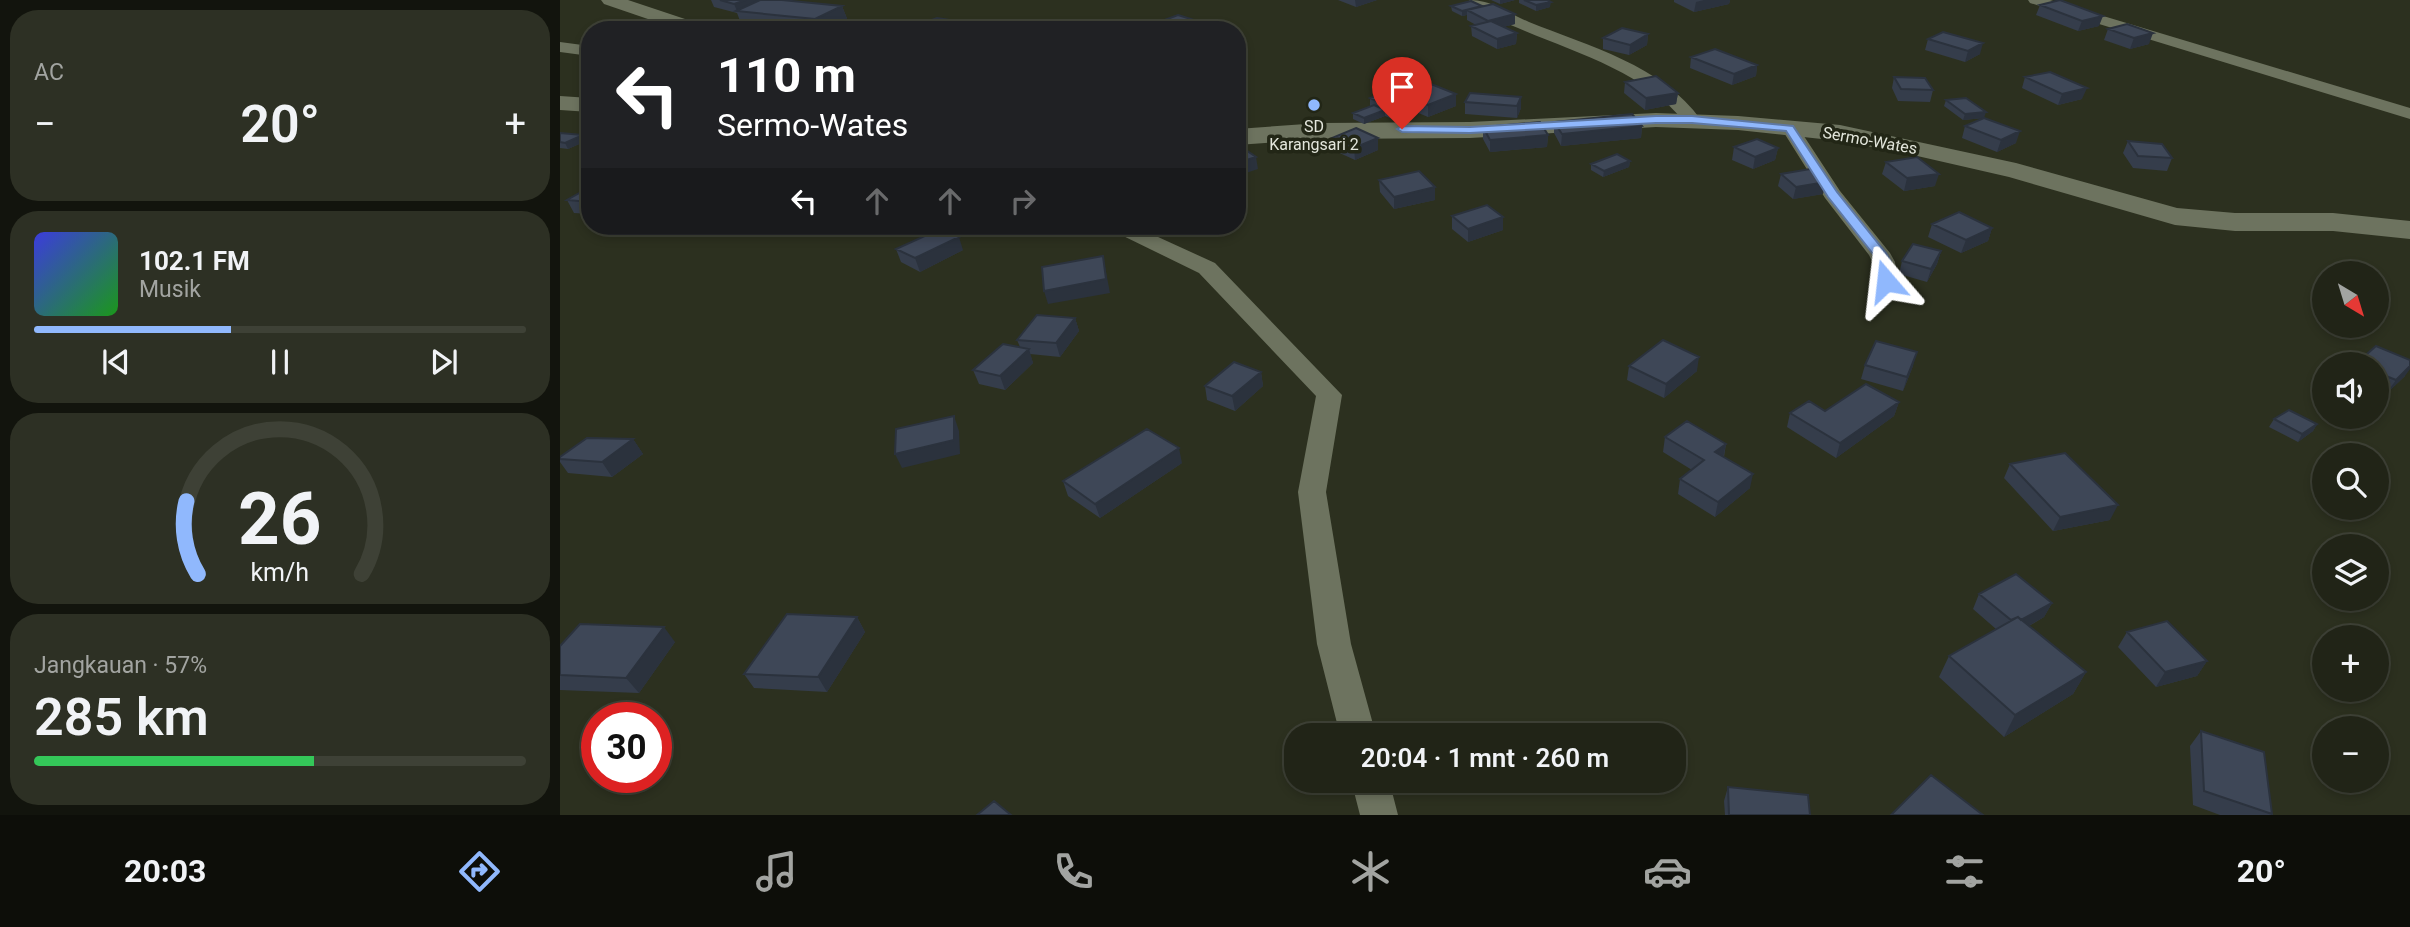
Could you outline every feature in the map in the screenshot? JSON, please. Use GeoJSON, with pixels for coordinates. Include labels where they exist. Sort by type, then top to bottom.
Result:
{"type":"FeatureCollection","features":[{"type":"Feature","properties":{"kind":"main road"},"geometry":{"type":"LineString","coordinates":[[560,103],[581,104]]}},
{"type":"Feature","properties":{"kind":"main road","name":"Sermo-Wates"},"geometry":{"type":"LineString","coordinates":[[1246,136],[1385,128],[1470,130],[1616,121],[1692,120],[1868,138],[1967,159],[2175,216],[2235,222],[2333,222],[2410,230]]}},
{"type":"Feature","properties":{"kind":"street"},"geometry":{"type":"LineString","coordinates":[[610,0],[672,21]]}},
{"type":"Feature","properties":{"kind":"street"},"geometry":{"type":"LineString","coordinates":[[1476,0],[1516,22],[1625,69],[1677,100],[1692,120]]}},
{"type":"Feature","properties":{"kind":"street"},"geometry":{"type":"LineString","coordinates":[[2035,0],[2410,114]]}},
{"type":"Feature","properties":{"kind":"street"},"geometry":{"type":"LineString","coordinates":[[560,47],[581,50]]}},
{"type":"Feature","properties":{"kind":"street"},"geometry":{"type":"LineString","coordinates":[[1790,128],[1832,194],[1879,253],[1884,262],[1886,281]]}},
{"type":"Feature","properties":{"kind":"street"},"geometry":{"type":"LineString","coordinates":[[1137,235],[1208,268],[1329,395],[1312,492],[1334,644],[1355,723]]}},
{"type":"Feature","properties":{"kind":"street"},"geometry":{"type":"LineString","coordinates":[[1373,793],[1379,815]]}},
{"type":"Feature","properties":{"kind":"building"},"geometry":{"type":"Polygon","coordinates":[[[720,0],[746,0],[734,4],[720,0]]]}},
{"type":"Feature","properties":{"kind":"building"},"geometry":{"type":"Polygon","coordinates":[[[760,0],[842,6],[815,19],[736,11],[760,0]]]}},
{"type":"Feature","properties":{"kind":"building"},"geometry":{"type":"Polygon","coordinates":[[[1524,0],[1547,0],[1551,2],[1536,5],[1524,0]]]}},
{"type":"Feature","properties":{"kind":"building"},"geometry":{"type":"Polygon","coordinates":[[[2060,0],[2103,16],[2082,21],[2040,5],[2060,0]]]}},
{"type":"Feature","properties":{"kind":"building"},"geometry":{"type":"Polygon","coordinates":[[[1471,1],[1482,6],[1462,11],[1451,6],[1471,1]]]}},
{"type":"Feature","properties":{"kind":"building"},"geometry":{"type":"Polygon","coordinates":[[[1493,4],[1515,14],[1488,21],[1467,10],[1493,4]]]}},
{"type":"Feature","properties":{"kind":"building"},"geometry":{"type":"Polygon","coordinates":[[[1178,15],[1194,20],[1191,21],[1162,21],[1178,15]]]}},
{"type":"Feature","properties":{"kind":"building"},"geometry":{"type":"Polygon","coordinates":[[[937,18],[955,21],[929,21],[937,18]]]}},
{"type":"Feature","properties":{"kind":"building"},"geometry":{"type":"Polygon","coordinates":[[[1491,21],[1517,33],[1497,39],[1471,26],[1491,21]]]}},
{"type":"Feature","properties":{"kind":"building"},"geometry":{"type":"Polygon","coordinates":[[[2127,24],[2153,33],[2134,38],[2108,29],[2127,24]]]}},
{"type":"Feature","properties":{"kind":"building"},"geometry":{"type":"Polygon","coordinates":[[[1622,28],[1648,34],[1630,45],[1603,38],[1622,28]]]}},
{"type":"Feature","properties":{"kind":"building"},"geometry":{"type":"Polygon","coordinates":[[[1943,32],[1983,43],[1968,51],[1928,39],[1943,32]]]}},
{"type":"Feature","properties":{"kind":"building"},"geometry":{"type":"Polygon","coordinates":[[[1715,49],[1757,65],[1734,74],[1691,57],[1715,49]]]}},
{"type":"Feature","properties":{"kind":"building"},"geometry":{"type":"Polygon","coordinates":[[[2050,72],[2087,88],[2062,94],[2025,77],[2050,72]]]}},
{"type":"Feature","properties":{"kind":"building"},"geometry":{"type":"Polygon","coordinates":[[[1656,76],[1678,93],[1646,98],[1625,82],[1656,76]]]}},
{"type":"Feature","properties":{"kind":"building"},"geometry":{"type":"Polygon","coordinates":[[[1894,77],[1925,78],[1933,90],[1901,89],[1894,77]]]}},
{"type":"Feature","properties":{"kind":"building"},"geometry":{"type":"Polygon","coordinates":[[[1426,82],[1456,94],[1428,105],[1416,100],[1394,109],[1370,98],[1391,90],[1397,93],[1426,82]]]}},
{"type":"Feature","properties":{"kind":"building"},"geometry":{"type":"Polygon","coordinates":[[[1470,93],[1521,97],[1517,106],[1465,102],[1470,93]]]}},
{"type":"Feature","properties":{"kind":"building"},"geometry":{"type":"Polygon","coordinates":[[[1966,98],[1986,112],[1965,114],[1946,100],[1966,98]]]}},
{"type":"Feature","properties":{"kind":"building"},"geometry":{"type":"Polygon","coordinates":[[[1374,105],[1385,110],[1364,118],[1353,113],[1374,105]]]}},
{"type":"Feature","properties":{"kind":"building"},"geometry":{"type":"Polygon","coordinates":[[[1632,114],[1642,126],[1562,134],[1554,122],[1632,114]]]}},
{"type":"Feature","properties":{"kind":"building"},"geometry":{"type":"Polygon","coordinates":[[[1984,118],[2020,131],[2001,140],[1965,126],[1984,118]]]}},
{"type":"Feature","properties":{"kind":"building"},"geometry":{"type":"Polygon","coordinates":[[[1540,122],[1548,135],[1490,140],[1483,127],[1540,122]]]}},
{"type":"Feature","properties":{"kind":"building"},"geometry":{"type":"Polygon","coordinates":[[[1356,128],[1378,138],[1354,148],[1332,138],[1356,128]]]}},
{"type":"Feature","properties":{"kind":"building"},"geometry":{"type":"Polygon","coordinates":[[[560,133],[581,135],[565,143],[560,142],[560,133]]]}},
{"type":"Feature","properties":{"kind":"building"},"geometry":{"type":"Polygon","coordinates":[[[1757,139],[1778,148],[1755,157],[1734,147],[1757,139]]]}},
{"type":"Feature","properties":{"kind":"building"},"geometry":{"type":"Polygon","coordinates":[[[2128,141],[2162,144],[2172,158],[2138,156],[2128,141]]]}},
{"type":"Feature","properties":{"kind":"building"},"geometry":{"type":"Polygon","coordinates":[[[1246,150],[1256,157],[1246,160],[1246,150]]]}},
{"type":"Feature","properties":{"kind":"building"},"geometry":{"type":"Polygon","coordinates":[[[1617,154],[1630,161],[1604,171],[1591,164],[1617,154]]]}},
{"type":"Feature","properties":{"kind":"building"},"geometry":{"type":"Polygon","coordinates":[[[1917,157],[1939,174],[1907,178],[1886,162],[1917,157]]]}},
{"type":"Feature","properties":{"kind":"building"},"geometry":{"type":"Polygon","coordinates":[[[1810,169],[1826,182],[1796,187],[1781,174],[1810,169]]]}},
{"type":"Feature","properties":{"kind":"building"},"geometry":{"type":"Polygon","coordinates":[[[1419,171],[1435,187],[1394,197],[1379,180],[1419,171]]]}},
{"type":"Feature","properties":{"kind":"building"},"geometry":{"type":"Polygon","coordinates":[[[581,192],[581,201],[567,200],[581,192]]]}},
{"type":"Feature","properties":{"kind":"building"},"geometry":{"type":"Polygon","coordinates":[[[1487,205],[1503,217],[1468,229],[1452,216],[1487,205]]]}},
{"type":"Feature","properties":{"kind":"building"},"geometry":{"type":"Polygon","coordinates":[[[1959,212],[1992,228],[1966,240],[1932,224],[1959,212]]]}},
{"type":"Feature","properties":{"kind":"building"},"geometry":{"type":"Polygon","coordinates":[[[927,235],[959,237],[915,258],[896,249],[927,235]]]}},
{"type":"Feature","properties":{"kind":"building"},"geometry":{"type":"Polygon","coordinates":[[[1913,244],[1941,251],[1931,269],[1902,261],[1913,244]]]}},
{"type":"Feature","properties":{"kind":"building"},"geometry":{"type":"Polygon","coordinates":[[[1103,256],[1106,279],[1044,291],[1042,267],[1103,256]]]}},
{"type":"Feature","properties":{"kind":"building"},"geometry":{"type":"Polygon","coordinates":[[[1037,315],[1075,318],[1056,343],[1017,340],[1037,315]]]}},
{"type":"Feature","properties":{"kind":"building"},"geometry":{"type":"Polygon","coordinates":[[[1663,340],[1699,357],[1666,384],[1629,366],[1663,340]]]}},
{"type":"Feature","properties":{"kind":"building"},"geometry":{"type":"Polygon","coordinates":[[[1876,341],[1917,352],[1907,377],[1865,365],[1876,341]]]}},
{"type":"Feature","properties":{"kind":"building"},"geometry":{"type":"Polygon","coordinates":[[[1003,344],[1029,349],[1000,376],[973,370],[1003,344]]]}},
{"type":"Feature","properties":{"kind":"building"},"geometry":{"type":"Polygon","coordinates":[[[2376,346],[2410,360],[2410,366],[2396,380],[2389,377],[2389,352],[2369,352],[2376,346]]]}},
{"type":"Feature","properties":{"kind":"building"},"geometry":{"type":"Polygon","coordinates":[[[1234,362],[1261,372],[1232,396],[1205,386],[1234,362]]]}},
{"type":"Feature","properties":{"kind":"building"},"geometry":{"type":"Polygon","coordinates":[[[1866,384],[1899,402],[1840,443],[1790,413],[1809,401],[1825,411],[1866,384]]]}},
{"type":"Feature","properties":{"kind":"building"},"geometry":{"type":"Polygon","coordinates":[[[2289,410],[2312,422],[2312,427],[2302,434],[2274,419],[2289,410]]]}},
{"type":"Feature","properties":{"kind":"building"},"geometry":{"type":"Polygon","coordinates":[[[954,416],[954,440],[895,454],[896,429],[954,416]]]}},
{"type":"Feature","properties":{"kind":"building"},"geometry":{"type":"Polygon","coordinates":[[[1687,421],[1726,444],[1715,452],[1753,474],[1718,502],[1680,479],[1704,460],[1665,437],[1687,421]]]}},
{"type":"Feature","properties":{"kind":"building"},"geometry":{"type":"Polygon","coordinates":[[[1147,429],[1179,448],[1095,504],[1063,481],[1147,429]]]}},
{"type":"Feature","properties":{"kind":"building"},"geometry":{"type":"Polygon","coordinates":[[[587,438],[633,439],[602,462],[560,459],[587,438]]]}},
{"type":"Feature","properties":{"kind":"building"},"geometry":{"type":"Polygon","coordinates":[[[2065,453],[2118,505],[2060,517],[2010,464],[2065,453]]]}},
{"type":"Feature","properties":{"kind":"building"},"geometry":{"type":"Polygon","coordinates":[[[2016,574],[2052,603],[2021,620],[2018,617],[2011,620],[1979,594],[2016,574]]]}},
{"type":"Feature","properties":{"kind":"building"},"geometry":{"type":"Polygon","coordinates":[[[787,614],[857,617],[818,677],[744,674],[787,614]]]}},
{"type":"Feature","properties":{"kind":"building"},"geometry":{"type":"Polygon","coordinates":[[[2018,617],[2086,672],[2015,715],[1949,656],[2018,617]]]}},
{"type":"Feature","properties":{"kind":"building"},"geometry":{"type":"Polygon","coordinates":[[[2167,621],[2207,661],[2165,672],[2127,632],[2167,621]]]}},
{"type":"Feature","properties":{"kind":"building"},"geometry":{"type":"Polygon","coordinates":[[[580,624],[664,627],[626,678],[560,675],[560,646],[580,624]]]}},
{"type":"Feature","properties":{"kind":"building"},"geometry":{"type":"Polygon","coordinates":[[[2201,731],[2264,752],[2272,814],[2204,791],[2201,731]]]}},
{"type":"Feature","properties":{"kind":"building"},"geometry":{"type":"Polygon","coordinates":[[[1931,775],[1983,815],[1891,815],[1931,775]]]}},
{"type":"Feature","properties":{"kind":"building"},"geometry":{"type":"Polygon","coordinates":[[[1728,787],[1808,795],[1810,815],[1729,815],[1728,787]]]}},
{"type":"Feature","properties":{"kind":"building"},"geometry":{"type":"Polygon","coordinates":[[[994,801],[1011,815],[977,815],[994,801]]]}},
{"type":"Feature","properties":{"kind":"place","name":"SD Karangsari 2"},"geometry":{"type":"Point","coordinates":[1314,105]}},
{"type":"Feature","properties":{"kind":"route"},"geometry":{"type":"LineString","coordinates":[[1402,129],[1470,130],[1656,120],[1692,120],[1790,128],[1832,194],[1879,253],[1884,262],[1886,281]]}}]}
